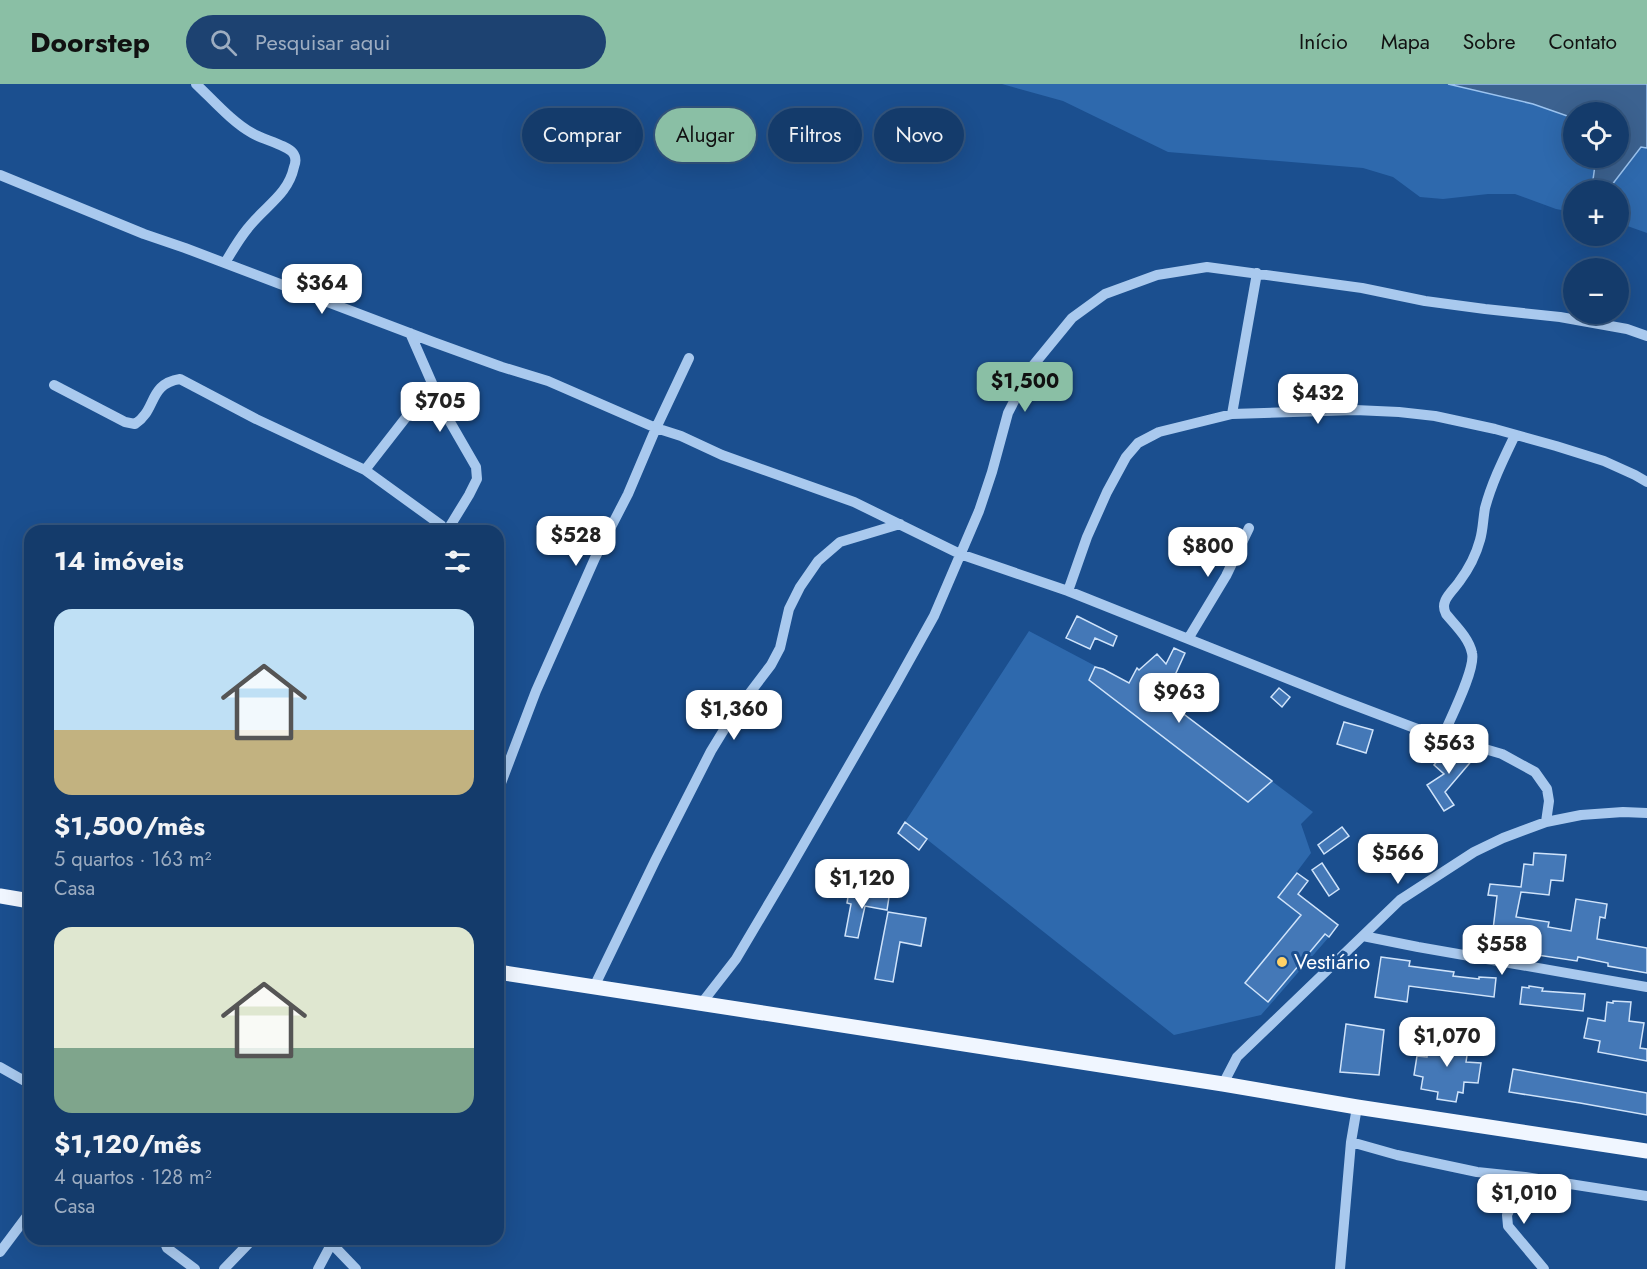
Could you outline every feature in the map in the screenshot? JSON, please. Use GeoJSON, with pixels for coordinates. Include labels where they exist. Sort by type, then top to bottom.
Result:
{"type":"FeatureCollection","features":[{"type":"Feature","properties":{"kind":"main road"},"geometry":{"type":"LineString","coordinates":[[0,896],[24,900]]}},
{"type":"Feature","properties":{"kind":"main road"},"geometry":{"type":"LineString","coordinates":[[504,973],[1223,1084],[1357,1107],[1647,1150]]}},
{"type":"Feature","properties":{"kind":"street"},"geometry":{"type":"LineString","coordinates":[[196,84],[248,131],[288,149],[293,153],[296,161],[291,179],[282,193],[247,228],[225,263]]}},
{"type":"Feature","properties":{"kind":"street"},"geometry":{"type":"LineString","coordinates":[[0,175],[144,234],[492,363],[548,381],[722,455],[854,502],[960,554],[1068,591],[1420,730],[1503,754],[1535,772],[1547,789],[1549,801],[1546,822]]}},
{"type":"Feature","properties":{"kind":"street"},"geometry":{"type":"LineString","coordinates":[[701,1004],[736,958],[934,616],[979,511],[1008,413],[1031,368],[1072,318],[1105,294],[1157,275],[1207,267],[1362,288],[1425,301],[1560,317],[1647,336]]}},
{"type":"Feature","properties":{"kind":"street"},"geometry":{"type":"LineString","coordinates":[[1232,414],[1257,273]]}},
{"type":"Feature","properties":{"kind":"street"},"geometry":{"type":"LineString","coordinates":[[410,333],[446,414],[476,466],[477,479],[450,525]]}},
{"type":"Feature","properties":{"kind":"street"},"geometry":{"type":"LineString","coordinates":[[504,775],[536,691],[689,358]]}},
{"type":"Feature","properties":{"kind":"street"},"geometry":{"type":"LineString","coordinates":[[54,385],[125,422],[135,424],[142,419],[159,388],[167,381],[180,380],[364,470],[441,525]]}},
{"type":"Feature","properties":{"kind":"street"},"geometry":{"type":"LineString","coordinates":[[364,470],[432,384]]}},
{"type":"Feature","properties":{"kind":"street"},"geometry":{"type":"LineString","coordinates":[[1068,591],[1087,537],[1107,492],[1126,457],[1138,443],[1159,432],[1232,414],[1355,410],[1435,416],[1556,446],[1604,461],[1647,482]]}},
{"type":"Feature","properties":{"kind":"street"},"geometry":{"type":"LineString","coordinates":[[1443,736],[1471,668],[1473,653],[1466,639],[1443,609],[1444,603],[1471,563],[1480,539],[1485,508],[1497,472],[1515,435]]}},
{"type":"Feature","properties":{"kind":"street"},"geometry":{"type":"LineString","coordinates":[[594,987],[654,861],[711,751],[733,715],[771,665],[780,648],[789,609],[800,587],[818,561],[840,542],[900,524]]}},
{"type":"Feature","properties":{"kind":"street"},"geometry":{"type":"LineString","coordinates":[[1188,639],[1226,576],[1249,528]]}},
{"type":"Feature","properties":{"kind":"street"},"geometry":{"type":"LineString","coordinates":[[1223,1084],[1237,1057],[1400,900],[1474,852],[1546,822],[1581,815],[1647,813]]}},
{"type":"Feature","properties":{"kind":"street"},"geometry":{"type":"LineString","coordinates":[[1363,936],[1647,987]]}},
{"type":"Feature","properties":{"kind":"street"},"geometry":{"type":"LineString","coordinates":[[0,1067],[24,1081]]}},
{"type":"Feature","properties":{"kind":"street"},"geometry":{"type":"LineString","coordinates":[[1340,1269],[1351,1142],[1357,1107]]}},
{"type":"Feature","properties":{"kind":"street"},"geometry":{"type":"LineString","coordinates":[[1351,1142],[1397,1155],[1477,1172],[1647,1196]]}},
{"type":"Feature","properties":{"kind":"street"},"geometry":{"type":"LineString","coordinates":[[1525,1177],[1508,1215],[1508,1226],[1544,1269]]}},
{"type":"Feature","properties":{"kind":"street"},"geometry":{"type":"LineString","coordinates":[[0,1252],[24,1220]]}},
{"type":"Feature","properties":{"kind":"street"},"geometry":{"type":"LineString","coordinates":[[166,1245],[195,1269]]}},
{"type":"Feature","properties":{"kind":"street"},"geometry":{"type":"LineString","coordinates":[[231,1267],[248,1245]]}},
{"type":"Feature","properties":{"kind":"street"},"geometry":{"type":"LineString","coordinates":[[318,1269],[331,1245]]}},
{"type":"Feature","properties":{"kind":"street"},"geometry":{"type":"LineString","coordinates":[[336,1245],[356,1269]]}},
{"type":"Feature","properties":{"kind":"shaded area"},"geometry":{"type":"Polygon","coordinates":[[[1002,84],[1647,84],[1647,233],[1629,227],[1629,180],[1563,180],[1563,210],[1515,194],[1488,194],[1443,199],[1420,197],[1393,177],[1363,168],[1168,152],[1063,101],[1002,84]]]}},
{"type":"Feature","properties":{"kind":"shaded area"},"geometry":{"type":"Polygon","coordinates":[[[1448,84],[1647,84],[1647,148],[1641,147],[1629,163],[1629,102],[1563,102],[1563,114],[1533,104],[1448,84]]]}},
{"type":"Feature","properties":{"kind":"shaded area"},"geometry":{"type":"Polygon","coordinates":[[[1595,168],[1625,168],[1616,180],[1593,180],[1595,168]]]}},
{"type":"Feature","properties":{"kind":"shaded area"},"geometry":{"type":"Polygon","coordinates":[[[1029,631],[1158,699],[1164,700],[1313,812],[1301,824],[1311,853],[1278,897],[1329,937],[1261,1015],[1174,1035],[905,822],[1029,631]]]}},
{"type":"Feature","properties":{"kind":"building"},"geometry":{"type":"Polygon","coordinates":[[[1077,616],[1117,636],[1113,646],[1095,638],[1090,649],[1066,638],[1077,616]]]}},
{"type":"Feature","properties":{"kind":"building"},"geometry":{"type":"Polygon","coordinates":[[[1174,648],[1185,653],[1176,673],[1170,678],[1160,696],[1272,781],[1248,802],[1089,680],[1095,667],[1129,683],[1137,668],[1139,670],[1157,654],[1166,664],[1174,648]]]}},
{"type":"Feature","properties":{"kind":"building"},"geometry":{"type":"Polygon","coordinates":[[[1279,688],[1290,697],[1282,707],[1271,697],[1279,688]]]}},
{"type":"Feature","properties":{"kind":"building"},"geometry":{"type":"Polygon","coordinates":[[[1344,722],[1373,730],[1366,753],[1337,744],[1344,722]]]}},
{"type":"Feature","properties":{"kind":"building"},"geometry":{"type":"Polygon","coordinates":[[[1448,748],[1455,754],[1460,749],[1474,758],[1445,792],[1454,805],[1444,811],[1427,785],[1444,774],[1434,765],[1448,748]]]}},
{"type":"Feature","properties":{"kind":"building"},"geometry":{"type":"Polygon","coordinates":[[[905,822],[927,839],[919,850],[898,833],[905,822]]]}},
{"type":"Feature","properties":{"kind":"building"},"geometry":{"type":"Polygon","coordinates":[[[1342,827],[1349,836],[1324,854],[1318,845],[1342,827]]]}},
{"type":"Feature","properties":{"kind":"building"},"geometry":{"type":"Polygon","coordinates":[[[1534,853],[1566,855],[1563,881],[1551,880],[1549,895],[1521,892],[1516,917],[1549,922],[1548,927],[1571,931],[1576,899],[1607,904],[1605,918],[1600,917],[1597,939],[1647,948],[1647,973],[1608,966],[1608,963],[1578,957],[1577,961],[1510,951],[1509,955],[1494,952],[1496,939],[1492,938],[1497,896],[1488,895],[1490,884],[1521,887],[1524,864],[1533,865],[1534,853]]]}},
{"type":"Feature","properties":{"kind":"building"},"geometry":{"type":"Polygon","coordinates":[[[1322,863],[1339,889],[1329,896],[1312,870],[1322,863]]]}},
{"type":"Feature","properties":{"kind":"building","name":"Vestiário"},"geometry":{"type":"Polygon","coordinates":[[[1297,873],[1308,881],[1298,894],[1338,925],[1329,937],[1325,934],[1268,1002],[1245,983],[1301,915],[1278,897],[1297,873]]]}},
{"type":"Feature","properties":{"kind":"building"},"geometry":{"type":"Polygon","coordinates":[[[849,891],[889,897],[887,910],[865,906],[858,938],[845,936],[851,904],[847,903],[849,891]]]}},
{"type":"Feature","properties":{"kind":"building"},"geometry":{"type":"Polygon","coordinates":[[[888,912],[926,918],[921,946],[900,942],[893,982],[875,979],[888,912]]]}},
{"type":"Feature","properties":{"kind":"building"},"geometry":{"type":"Polygon","coordinates":[[[1381,957],[1410,961],[1409,966],[1454,972],[1453,976],[1496,978],[1494,997],[1409,986],[1407,1002],[1375,997],[1381,957]]]}},
{"type":"Feature","properties":{"kind":"building"},"geometry":{"type":"Polygon","coordinates":[[[1529,986],[1543,988],[1542,991],[1585,994],[1583,1011],[1520,1004],[1522,987],[1529,988],[1529,986]]]}},
{"type":"Feature","properties":{"kind":"building"},"geometry":{"type":"Polygon","coordinates":[[[1613,1001],[1631,1002],[1629,1021],[1644,1023],[1640,1048],[1647,1049],[1647,1061],[1598,1052],[1600,1041],[1584,1038],[1588,1018],[1605,1021],[1607,1002],[1613,1003],[1613,1001]]]}},
{"type":"Feature","properties":{"kind":"building"},"geometry":{"type":"Polygon","coordinates":[[[1346,1024],[1384,1030],[1379,1075],[1340,1072],[1346,1024]]]}},
{"type":"Feature","properties":{"kind":"building"},"geometry":{"type":"Polygon","coordinates":[[[1439,1031],[1459,1034],[1458,1040],[1464,1041],[1462,1049],[1468,1049],[1466,1062],[1481,1063],[1478,1083],[1464,1082],[1463,1093],[1458,1092],[1456,1102],[1437,1099],[1438,1092],[1421,1089],[1423,1077],[1414,1075],[1417,1056],[1427,1057],[1429,1044],[1437,1045],[1439,1031]]]}},
{"type":"Feature","properties":{"kind":"building"},"geometry":{"type":"Polygon","coordinates":[[[1513,1069],[1647,1093],[1647,1115],[1509,1092],[1513,1069]]]}},
{"type":"Feature","properties":{"kind":"place","name":"Vestiário"},"geometry":{"type":"Point","coordinates":[1282,962]}}]}
